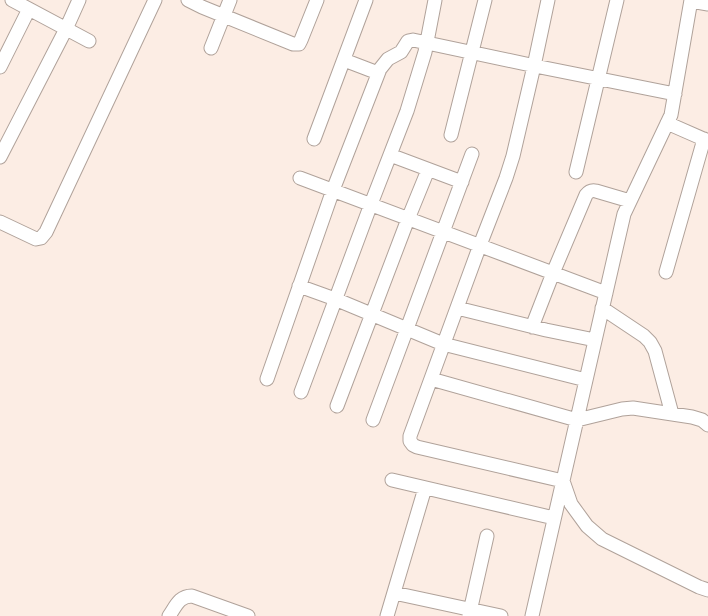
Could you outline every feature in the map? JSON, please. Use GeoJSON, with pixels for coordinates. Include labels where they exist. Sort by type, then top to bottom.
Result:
{"type":"FeatureCollection","features":[{"type":"Feature","properties":{"kind":"street"},"geometry":{"type":"LineString","coordinates":[[12,0],[89,41]]}},
{"type":"Feature","properties":{"kind":"street"},"geometry":{"type":"LineString","coordinates":[[0,157],[66,29],[79,0]]}},
{"type":"Feature","properties":{"kind":"street"},"geometry":{"type":"LineString","coordinates":[[0,222],[36,239],[41,238],[46,232],[156,0]]}},
{"type":"Feature","properties":{"kind":"street"},"geometry":{"type":"LineString","coordinates":[[188,0],[293,44],[299,44],[317,0]]}},
{"type":"Feature","properties":{"kind":"street"},"geometry":{"type":"LineString","coordinates":[[212,48],[230,0]]}},
{"type":"Feature","properties":{"kind":"street"},"geometry":{"type":"LineString","coordinates":[[314,139],[366,0]]}},
{"type":"Feature","properties":{"kind":"street"},"geometry":{"type":"LineString","coordinates":[[301,392],[370,204],[407,111],[427,43],[435,0]]}},
{"type":"Feature","properties":{"kind":"street"},"geometry":{"type":"LineString","coordinates":[[451,134],[485,0]]}},
{"type":"Feature","properties":{"kind":"street"},"geometry":{"type":"LineString","coordinates":[[548,0],[513,156],[410,436],[410,441],[417,447],[563,481]]}},
{"type":"Feature","properties":{"kind":"street"},"geometry":{"type":"LineString","coordinates":[[576,172],[617,0]]}},
{"type":"Feature","properties":{"kind":"street"},"geometry":{"type":"LineString","coordinates":[[532,616],[624,214],[671,115],[691,0],[708,4]]}},
{"type":"Feature","properties":{"kind":"street"},"geometry":{"type":"LineString","coordinates":[[0,67],[29,9]]}},
{"type":"Feature","properties":{"kind":"street"},"geometry":{"type":"LineString","coordinates":[[267,379],[333,190],[380,68],[388,59],[401,52],[408,41],[413,40],[675,94]]}},
{"type":"Feature","properties":{"kind":"street"},"geometry":{"type":"LineString","coordinates":[[344,60],[378,73]]}},
{"type":"Feature","properties":{"kind":"street"},"geometry":{"type":"LineString","coordinates":[[666,272],[706,140],[667,124]]}},
{"type":"Feature","properties":{"kind":"street"},"geometry":{"type":"LineString","coordinates":[[373,420],[472,154]]}},
{"type":"Feature","properties":{"kind":"street"},"geometry":{"type":"LineString","coordinates":[[390,155],[462,182]]}},
{"type":"Feature","properties":{"kind":"street"},"geometry":{"type":"LineString","coordinates":[[337,406],[428,170]]}},
{"type":"Feature","properties":{"kind":"street"},"geometry":{"type":"LineString","coordinates":[[300,178],[606,293]]}},
{"type":"Feature","properties":{"kind":"street"},"geometry":{"type":"LineString","coordinates":[[532,327],[552,273],[588,192],[592,190],[630,201]]}},
{"type":"Feature","properties":{"kind":"street"},"geometry":{"type":"LineString","coordinates":[[300,286],[444,344],[586,380]]}},
{"type":"Feature","properties":{"kind":"street"},"geometry":{"type":"LineString","coordinates":[[457,308],[532,327],[595,340]]}},
{"type":"Feature","properties":{"kind":"street"},"geometry":{"type":"LineString","coordinates":[[602,308],[644,336],[650,342],[655,351],[672,414]]}},
{"type":"Feature","properties":{"kind":"street"},"geometry":{"type":"LineString","coordinates":[[431,378],[577,420],[622,409],[633,408],[692,417],[702,420],[708,425]]}},
{"type":"Feature","properties":{"kind":"street"},"geometry":{"type":"LineString","coordinates":[[392,480],[554,518]]}},
{"type":"Feature","properties":{"kind":"street"},"geometry":{"type":"LineString","coordinates":[[563,481],[572,504],[579,515],[587,526],[602,539],[708,590]]}},
{"type":"Feature","properties":{"kind":"street"},"geometry":{"type":"LineString","coordinates":[[388,616],[425,488]]}},
{"type":"Feature","properties":{"kind":"street"},"geometry":{"type":"LineString","coordinates":[[470,613],[487,536]]}},
{"type":"Feature","properties":{"kind":"street"},"geometry":{"type":"LineString","coordinates":[[394,593],[470,613],[501,616]]}},
{"type":"Feature","properties":{"kind":"street"},"geometry":{"type":"LineString","coordinates":[[169,616],[182,598],[186,596],[192,596],[248,616]]}}]}
